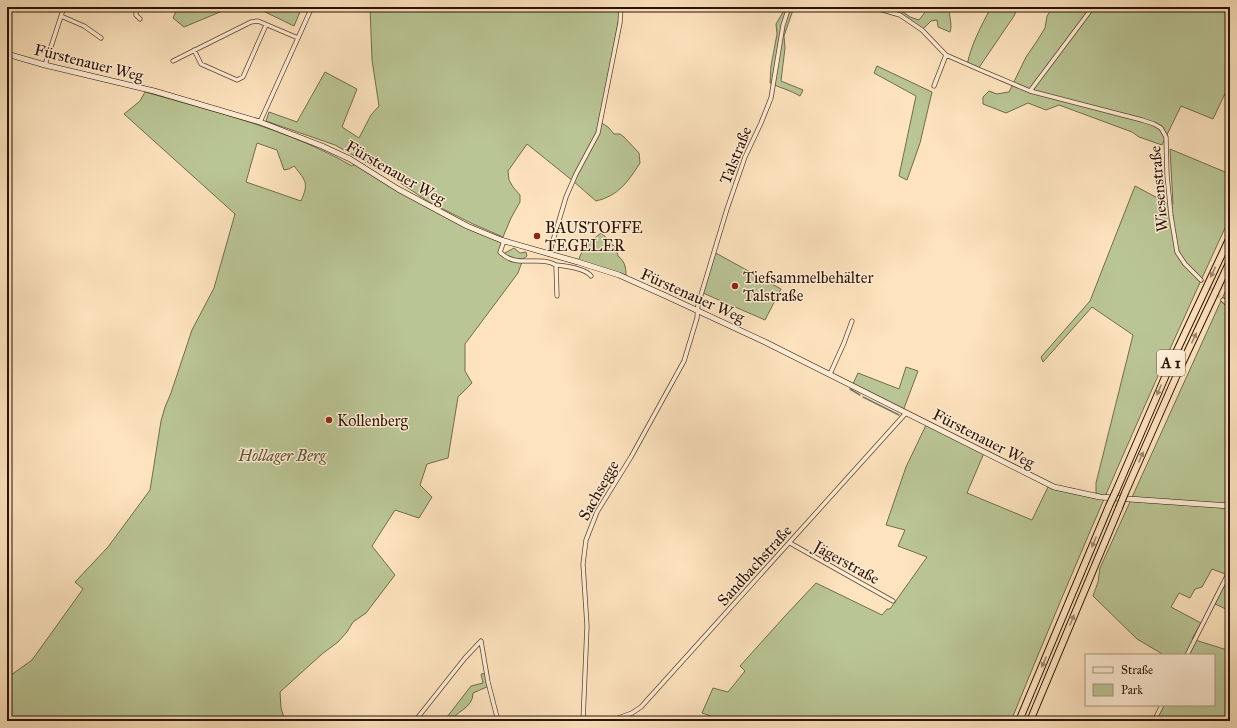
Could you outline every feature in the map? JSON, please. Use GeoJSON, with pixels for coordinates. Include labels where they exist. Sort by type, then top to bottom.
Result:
{"type":"FeatureCollection","features":[{"type":"Feature","properties":{"kind":"highway","name":"A 1"},"geometry":{"type":"LineString","coordinates":[[1019,721],[1172,360],[1230,237]]}},
{"type":"Feature","properties":{"kind":"highway","name":"A 1"},"geometry":{"type":"LineString","coordinates":[[1030,721],[1125,493],[1180,368],[1230,261]]}},
{"type":"Feature","properties":{"kind":"street"},"geometry":{"type":"LineString","coordinates":[[45,65],[64,7]]}},
{"type":"Feature","properties":{"kind":"street"},"geometry":{"type":"LineString","coordinates":[[132,7],[140,19]]}},
{"type":"Feature","properties":{"kind":"street"},"geometry":{"type":"LineString","coordinates":[[136,11],[140,7]]}},
{"type":"Feature","properties":{"kind":"street"},"geometry":{"type":"LineString","coordinates":[[260,122],[312,7]]}},
{"type":"Feature","properties":{"kind":"street"},"geometry":{"type":"LineString","coordinates":[[549,254],[566,197],[576,174],[598,133],[620,23],[621,7]]}},
{"type":"Feature","properties":{"kind":"street","name":"Talstraße"},"geometry":{"type":"LineString","coordinates":[[698,311],[698,305],[732,194],[745,157],[771,98],[783,25],[789,7]]}},
{"type":"Feature","properties":{"kind":"street","name":"Wiesenstraße"},"geometry":{"type":"LineString","coordinates":[[872,7],[900,15],[912,22],[929,36],[946,55],[1030,91],[1126,115],[1154,124],[1161,128],[1166,137],[1168,182],[1176,252],[1185,264],[1201,280]]}},
{"type":"Feature","properties":{"kind":"street"},"geometry":{"type":"LineString","coordinates":[[1030,91],[1094,7]]}},
{"type":"Feature","properties":{"kind":"street"},"geometry":{"type":"LineString","coordinates":[[61,16],[84,26],[101,38]]}},
{"type":"Feature","properties":{"kind":"street"},"geometry":{"type":"LineString","coordinates":[[173,61],[251,22],[258,21],[298,38]]}},
{"type":"Feature","properties":{"kind":"street"},"geometry":{"type":"LineString","coordinates":[[194,50],[201,64],[237,80],[243,77],[266,25]]}},
{"type":"Feature","properties":{"kind":"street","name":"Fürstenauer Weg"},"geometry":{"type":"LineString","coordinates":[[7,54],[45,65],[154,91],[260,122],[322,146],[350,159],[393,186],[467,226],[504,241],[618,275],[765,342],[1049,485],[1089,495],[1142,501],[1230,506]]}},
{"type":"Feature","properties":{"kind":"street"},"geometry":{"type":"LineString","coordinates":[[934,86],[946,55]]}},
{"type":"Feature","properties":{"kind":"street"},"geometry":{"type":"LineString","coordinates":[[504,241],[500,252],[506,256],[522,262],[537,261],[552,263],[588,273],[591,276]]}},
{"type":"Feature","properties":{"kind":"street"},"geometry":{"type":"LineString","coordinates":[[556,265],[557,296]]}},
{"type":"Feature","properties":{"kind":"street"},"geometry":{"type":"LineString","coordinates":[[1223,300],[1230,306]]}},
{"type":"Feature","properties":{"kind":"street","name":"Sachsegge"},"geometry":{"type":"LineString","coordinates":[[583,721],[587,626],[584,564],[586,540],[597,512],[631,457],[684,361],[691,341],[698,311]]}},
{"type":"Feature","properties":{"kind":"street"},"geometry":{"type":"LineString","coordinates":[[830,374],[852,321]]}},
{"type":"Feature","properties":{"kind":"street","name":"Sandbachstraße"},"geometry":{"type":"LineString","coordinates":[[610,721],[632,713],[641,707],[906,413]]}},
{"type":"Feature","properties":{"kind":"street","name":"Jägerstraße"},"geometry":{"type":"LineString","coordinates":[[790,543],[893,601]]}},
{"type":"Feature","properties":{"kind":"street"},"geometry":{"type":"LineString","coordinates":[[1188,654],[1230,570]]}},
{"type":"Feature","properties":{"kind":"street"},"geometry":{"type":"LineString","coordinates":[[415,721],[465,658],[481,641],[488,682],[498,721]]}},
{"type":"Feature","properties":{"kind":"street"},"geometry":{"type":"LineString","coordinates":[[1154,721],[1162,706]]}},
{"type":"Feature","properties":{"kind":"green space"},"geometry":{"type":"Polygon","coordinates":[[[178,7],[232,7],[184,27],[173,18],[178,7]]]}},
{"type":"Feature","properties":{"kind":"green space"},"geometry":{"type":"Polygon","coordinates":[[[255,7],[302,7],[294,26],[255,7]]]}},
{"type":"Feature","properties":{"kind":"green space"},"geometry":{"type":"Polygon","coordinates":[[[370,7],[621,7],[600,122],[608,127],[614,134],[620,134],[624,137],[639,153],[640,163],[622,187],[610,196],[596,201],[527,144],[508,171],[509,180],[520,195],[520,202],[503,237],[429,202],[390,176],[335,145],[266,121],[269,112],[297,122],[325,72],[357,89],[342,127],[359,138],[371,115],[379,106],[372,60],[370,7]]]}},
{"type":"Feature","properties":{"kind":"green space"},"geometry":{"type":"Polygon","coordinates":[[[786,7],[794,7],[784,36],[785,48],[781,81],[803,90],[800,96],[770,83],[771,66],[777,34],[776,24],[786,7]]]}},
{"type":"Feature","properties":{"kind":"green space"},"geometry":{"type":"Polygon","coordinates":[[[929,7],[950,7],[950,32],[938,27],[937,20],[931,21],[922,30],[900,15],[903,12],[910,17],[919,20],[929,7]]]}},
{"type":"Feature","properties":{"kind":"green space"},"geometry":{"type":"Polygon","coordinates":[[[991,7],[1018,7],[1014,16],[978,69],[967,65],[974,42],[991,7]]]}},
{"type":"Feature","properties":{"kind":"green space"},"geometry":{"type":"Polygon","coordinates":[[[1053,7],[1218,7],[1230,13],[1230,83],[1213,119],[1181,106],[1162,145],[1139,137],[1132,132],[1059,105],[1046,110],[1028,103],[1006,113],[983,104],[983,97],[989,91],[997,94],[1009,92],[1026,57],[1045,28],[1047,16],[1053,7]]]}},
{"type":"Feature","properties":{"kind":"green space"},"geometry":{"type":"Polygon","coordinates":[[[877,66],[932,92],[920,143],[907,180],[899,176],[916,96],[874,73],[877,66]]]}},
{"type":"Feature","properties":{"kind":"green space","name":"Hollager Berg"},"geometry":{"type":"Polygon","coordinates":[[[145,92],[198,107],[277,132],[328,153],[352,166],[356,163],[452,219],[504,241],[500,252],[503,254],[514,248],[520,253],[526,252],[527,256],[523,259],[518,273],[465,344],[465,371],[472,383],[458,397],[448,458],[427,464],[420,485],[432,497],[419,518],[395,510],[372,546],[395,575],[366,613],[353,622],[338,642],[322,654],[280,692],[281,708],[285,721],[7,721],[7,678],[32,660],[83,589],[75,582],[108,547],[150,490],[161,421],[165,407],[192,330],[214,288],[235,214],[124,114],[140,101],[145,92]],[[257,143],[246,182],[301,201],[305,190],[304,179],[294,166],[284,170],[277,150],[257,143]]]}},
{"type":"Feature","properties":{"kind":"green space"},"geometry":{"type":"Polygon","coordinates":[[[1170,149],[1230,174],[1230,217],[1118,468],[1011,721],[719,721],[720,719],[702,713],[713,688],[728,692],[745,671],[740,666],[816,583],[882,615],[887,609],[890,609],[927,557],[898,546],[905,530],[886,525],[906,467],[927,423],[984,453],[967,493],[1032,520],[1049,485],[1100,496],[1096,493],[1096,483],[1133,335],[1092,307],[1043,362],[1041,357],[1090,301],[1135,186],[1167,203],[1173,204],[1170,149]]]}},
{"type":"Feature","properties":{"kind":"green space"},"geometry":{"type":"Polygon","coordinates":[[[601,233],[614,246],[618,256],[624,263],[626,269],[626,279],[578,262],[584,248],[601,233]]]}},
{"type":"Feature","properties":{"kind":"green space"},"geometry":{"type":"Polygon","coordinates":[[[714,252],[781,289],[765,320],[703,293],[714,252]]]}},
{"type":"Feature","properties":{"kind":"green space"},"geometry":{"type":"Polygon","coordinates":[[[1230,281],[1230,611],[1213,603],[1228,575],[1212,569],[1202,587],[1195,589],[1190,598],[1179,593],[1171,607],[1201,623],[1192,639],[1227,650],[1230,645],[1230,721],[1155,721],[1162,706],[1215,706],[1215,654],[1162,654],[1137,639],[1093,596],[1098,582],[1100,568],[1230,281]]]}},
{"type":"Feature","properties":{"kind":"green space"},"geometry":{"type":"Polygon","coordinates":[[[906,367],[918,371],[903,411],[852,386],[858,373],[899,389],[906,367]]]}},
{"type":"Feature","properties":{"kind":"green space"},"geometry":{"type":"Polygon","coordinates":[[[487,673],[489,686],[473,693],[470,703],[452,721],[448,721],[447,717],[471,686],[483,683],[481,674],[487,673]]]}},
{"type":"Feature","properties":{"kind":"waterway"},"geometry":{"type":"LineString","coordinates":[[850,389],[860,395]]}},
{"type":"Feature","properties":{"kind":"waterway"},"geometry":{"type":"LineString","coordinates":[[863,397],[899,415]]}},
{"type":"Feature","properties":{"kind":"tunnel"},"geometry":{"type":"LineString","coordinates":[[1201,280],[1223,300]]}},
{"type":"Feature","properties":{"kind":"place","name":"BAUSTOFFE TEGELER"},"geometry":{"type":"Point","coordinates":[537,236]}},
{"type":"Feature","properties":{"kind":"place","name":"Tiefsammelbehälter Talstraße"},"geometry":{"type":"Point","coordinates":[735,286]}},
{"type":"Feature","properties":{"kind":"place","name":"Kollenberg"},"geometry":{"type":"Point","coordinates":[329,420]}}]}
